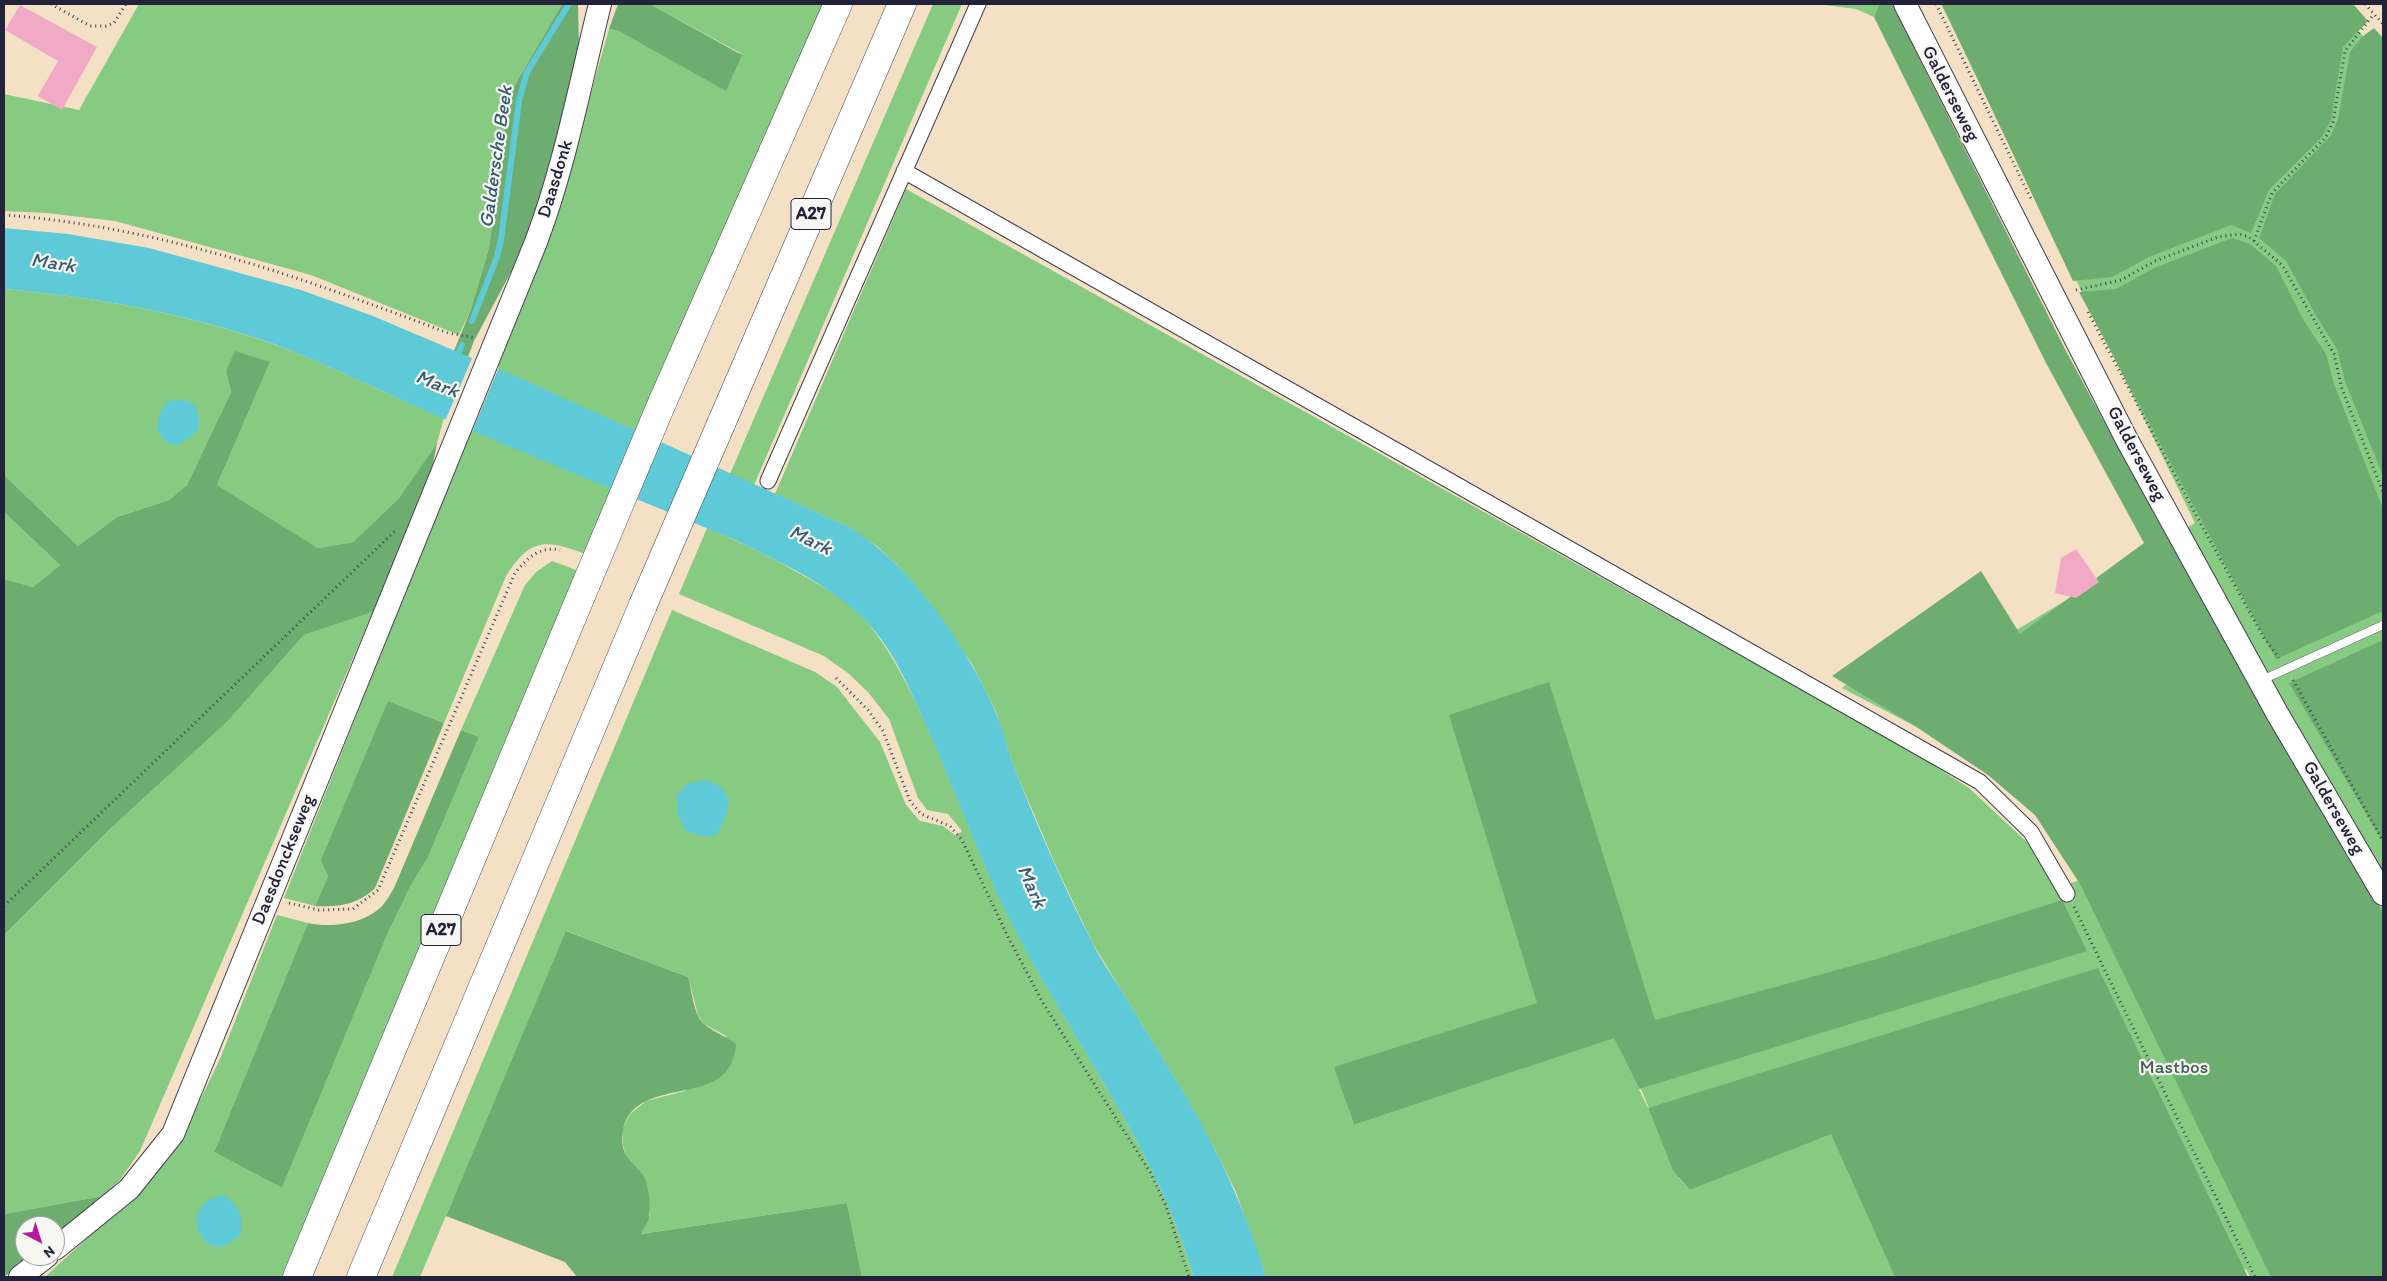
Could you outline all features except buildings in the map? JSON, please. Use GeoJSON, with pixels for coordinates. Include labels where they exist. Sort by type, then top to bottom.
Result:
{"type":"FeatureCollection","features":[{"type":"Feature","properties":{"kind":"highway","name":"A27"},"geometry":{"type":"LineString","coordinates":[[297,1277],[662,403],[838,4]]}},
{"type":"Feature","properties":{"kind":"highway","name":"A27"},"geometry":{"type":"LineString","coordinates":[[361,1277],[642,605],[902,4]]}},
{"type":"Feature","properties":{"kind":"street","name":"Daasdonk"},"geometry":{"type":"LineString","coordinates":[[458,433],[547,214],[582,85],[600,4]]}},
{"type":"Feature","properties":{"kind":"street"},"geometry":{"type":"LineString","coordinates":[[768,481],[978,4]]}},
{"type":"Feature","properties":{"kind":"street","name":"Galderseweg"},"geometry":{"type":"LineString","coordinates":[[1905,4],[2127,440],[2260,682],[2383,894]]}},
{"type":"Feature","properties":{"kind":"street"},"geometry":{"type":"LineString","coordinates":[[904,171],[1980,782],[2032,832],[2067,894]]}},
{"type":"Feature","properties":{"kind":"street","name":"Daesdonckseweg"},"geometry":{"type":"LineString","coordinates":[[65,1241],[129,1189],[173,1134],[458,433]]}},
{"type":"Feature","properties":{"kind":"street"},"geometry":{"type":"LineString","coordinates":[[20,1277],[34,1266]]}},
{"type":"Feature","properties":{"kind":"lane"},"geometry":{"type":"LineString","coordinates":[[2260,682],[2383,625]]}},
{"type":"Feature","properties":{"kind":"path"},"geometry":{"type":"LineString","coordinates":[[51,4],[90,26],[97,27],[114,23],[126,4]]}},
{"type":"Feature","properties":{"kind":"path","name":"Galderseweg"},"geometry":{"type":"LineString","coordinates":[[1936,4],[2034,206]]}},
{"type":"Feature","properties":{"kind":"path"},"geometry":{"type":"LineString","coordinates":[[2365,4],[2383,24]]}},
{"type":"Feature","properties":{"kind":"path"},"geometry":{"type":"LineString","coordinates":[[2254,241],[2272,193],[2326,137],[2333,122],[2345,51],[2374,14]]}},
{"type":"Feature","properties":{"kind":"path"},"geometry":{"type":"LineString","coordinates":[[4,215],[94,226],[193,246],[289,274],[448,333],[481,339],[494,346]]}},
{"type":"Feature","properties":{"kind":"path"},"geometry":{"type":"LineString","coordinates":[[2076,290],[2121,280],[2155,261],[2218,237],[2239,234],[2254,241],[2282,265],[2334,354],[2342,389],[2383,492]]}},
{"type":"Feature","properties":{"kind":"path"},"geometry":{"type":"LineString","coordinates":[[2072,282],[2081,299]]}},
{"type":"Feature","properties":{"kind":"path","name":"Galderseweg"},"geometry":{"type":"LineString","coordinates":[[2086,308],[2264,638],[2286,669],[2383,841]]}},
{"type":"Feature","properties":{"kind":"path"},"geometry":{"type":"LineString","coordinates":[[4,906],[394,531],[422,522]]}},
{"type":"Feature","properties":{"kind":"path"},"geometry":{"type":"LineString","coordinates":[[269,898],[319,910],[354,909],[378,890],[515,573],[530,556],[538,551],[560,550]]}},
{"type":"Feature","properties":{"kind":"path"},"geometry":{"type":"LineString","coordinates":[[836,678],[868,710],[883,731],[910,801],[915,808],[921,814],[950,826],[962,840],[1008,937],[1043,1003],[1150,1172],[1166,1206],[1189,1277]]}},
{"type":"Feature","properties":{"kind":"path"},"geometry":{"type":"LineString","coordinates":[[2067,894],[2256,1277]]}},
{"type":"Feature","properties":{"kind":"green space"},"geometry":{"type":"Polygon","coordinates":[[[139,4],[562,4],[513,88],[504,134],[489,248],[471,309],[459,335],[311,275],[115,221],[46,213],[4,211],[4,94],[79,110],[139,4]]]}},
{"type":"Feature","properties":{"kind":"green space"},"geometry":{"type":"Polygon","coordinates":[[[562,4],[578,4],[579,48],[554,163],[519,257],[474,341],[468,357],[454,351],[471,309],[489,248],[504,134],[513,88],[562,4]]]}},
{"type":"Feature","properties":{"kind":"green space"},"geometry":{"type":"Polygon","coordinates":[[[618,4],[650,4],[742,55],[726,91],[619,31],[609,29],[618,4]]]}},
{"type":"Feature","properties":{"kind":"green space"},"geometry":{"type":"Polygon","coordinates":[[[650,4],[823,4],[638,432],[494,368],[566,181],[609,29],[742,54],[650,4]]]}},
{"type":"Feature","properties":{"kind":"green space"},"geometry":{"type":"Polygon","coordinates":[[[933,4],[962,4],[754,485],[730,474],[933,4]]]}},
{"type":"Feature","properties":{"kind":"green space"},"geometry":{"type":"Polygon","coordinates":[[[1817,4],[1879,4],[1874,17],[1856,9],[1817,4]]]}},
{"type":"Feature","properties":{"kind":"green space","name":"Mastbos"},"geometry":{"type":"Polygon","coordinates":[[[1879,4],[1892,4],[2067,353],[2254,695],[2383,913],[2383,1277],[2271,1277],[2080,884],[2035,815],[1988,775],[1915,726],[1832,676],[1981,571],[2020,634],[2144,543],[2046,363],[1874,17],[1879,4]]]}},
{"type":"Feature","properties":{"kind":"green space","name":"Mastbos"},"geometry":{"type":"Polygon","coordinates":[[[1941,4],[2333,4],[2383,57],[2383,1277],[2250,1277],[2246,1269],[2217,1277],[1266,1277],[1236,1192],[1215,1150],[1188,1100],[1093,944],[1056,866],[1013,765],[997,714],[972,664],[930,603],[896,564],[878,547],[849,527],[775,494],[906,189],[1915,753],[1969,788],[2030,845],[2057,888],[2083,879],[2035,789],[1842,688],[1970,581],[2013,632],[2195,523],[1941,4]],[[1623,1047],[1619,1048],[1648,1108],[1673,1171],[1677,1174],[1623,1047]],[[1524,1068],[1347,1105],[1354,1125],[1524,1068]],[[1824,1136],[1678,1176],[1690,1190],[1824,1136]]]}},
{"type":"Feature","properties":{"kind":"green space"},"geometry":{"type":"Polygon","coordinates":[[[1942,4],[2353,4],[2368,21],[2343,47],[2331,120],[2322,137],[2269,190],[2251,233],[2231,225],[2149,257],[2112,277],[2073,281],[1942,4]]]}},
{"type":"Feature","properties":{"kind":"green space"},"geometry":{"type":"Polygon","coordinates":[[[2374,28],[2383,38],[2383,476],[2345,381],[2337,349],[2286,261],[2259,238],[2275,194],[2331,135],[2338,119],[2350,52],[2362,37],[2374,28]]]}},
{"type":"Feature","properties":{"kind":"green space"},"geometry":{"type":"Polygon","coordinates":[[[2232,238],[2250,244],[2276,266],[2304,321],[2326,354],[2334,384],[2383,509],[2383,611],[2276,659],[2079,292],[2116,289],[2154,268],[2232,238]]]}},
{"type":"Feature","properties":{"kind":"green space"},"geometry":{"type":"Polygon","coordinates":[[[4,289],[38,292],[139,308],[205,323],[270,343],[314,360],[444,418],[437,443],[399,498],[353,542],[318,548],[217,485],[270,362],[226,371],[231,392],[187,485],[169,500],[117,517],[78,546],[4,475],[4,289]]]}},
{"type":"Feature","properties":{"kind":"green space"},"geometry":{"type":"Polygon","coordinates":[[[235,351],[270,362],[217,485],[318,548],[353,542],[399,498],[437,443],[431,474],[373,612],[304,635],[227,722],[111,828],[4,935],[4,579],[33,587],[60,565],[4,512],[4,475],[78,546],[117,517],[169,500],[187,485],[231,392],[226,371],[235,351]]]}},
{"type":"Feature","properties":{"kind":"green space"},"geometry":{"type":"Polygon","coordinates":[[[470,429],[614,489],[586,554],[561,546],[541,545],[532,548],[515,563],[506,576],[444,723],[388,701],[328,876],[315,906],[284,898],[470,429]]]}},
{"type":"Feature","properties":{"kind":"green space"},"geometry":{"type":"Polygon","coordinates":[[[4,512],[60,565],[33,587],[4,579],[4,512]]]}},
{"type":"Feature","properties":{"kind":"green space"},"geometry":{"type":"Polygon","coordinates":[[[707,528],[773,559],[843,599],[860,614],[880,639],[903,678],[924,720],[1000,899],[1024,947],[1105,1085],[1155,1178],[1177,1226],[1194,1277],[862,1277],[847,1203],[640,1234],[650,1215],[648,1193],[644,1178],[626,1157],[622,1130],[630,1114],[646,1101],[685,1091],[726,1036],[704,1024],[698,1015],[688,977],[567,931],[420,1277],[392,1277],[672,610],[815,672],[837,687],[880,742],[906,805],[920,821],[943,826],[956,836],[962,831],[948,814],[927,810],[918,798],[889,719],[868,692],[848,673],[824,656],[679,594],[707,528]]]}},
{"type":"Feature","properties":{"kind":"green space"},"geometry":{"type":"Polygon","coordinates":[[[552,561],[579,571],[282,1277],[45,1277],[57,1266],[65,1266],[65,1258],[141,1188],[190,1121],[220,1059],[277,915],[308,923],[214,1152],[282,1188],[387,935],[409,889],[428,857],[479,737],[461,730],[525,585],[536,572],[552,561]]]}},
{"type":"Feature","properties":{"kind":"green space"},"geometry":{"type":"Polygon","coordinates":[[[373,612],[140,1151],[120,1180],[103,1196],[4,1214],[4,935],[111,828],[227,722],[304,635],[373,612]]]}},
{"type":"Feature","properties":{"kind":"green space"},"geometry":{"type":"Polygon","coordinates":[[[2383,640],[2383,842],[2289,683],[2383,640]]]}},
{"type":"Feature","properties":{"kind":"green space"},"geometry":{"type":"Polygon","coordinates":[[[1549,682],[1655,1020],[1877,959],[2062,900],[2087,951],[1639,1089],[1614,1038],[1354,1125],[1334,1067],[1537,1003],[1449,715],[1549,682]]]}},
{"type":"Feature","properties":{"kind":"green space"},"geometry":{"type":"Polygon","coordinates":[[[388,701],[444,723],[375,888],[361,898],[347,904],[315,906],[328,876],[321,860],[388,701]]]}},
{"type":"Feature","properties":{"kind":"green space"},"geometry":{"type":"Polygon","coordinates":[[[461,730],[479,737],[428,857],[409,889],[387,935],[282,1188],[214,1152],[308,923],[336,925],[356,921],[365,918],[384,904],[394,888],[461,730]]]}},
{"type":"Feature","properties":{"kind":"green space"},"geometry":{"type":"Polygon","coordinates":[[[566,931],[688,977],[695,1007],[703,1023],[736,1044],[731,1063],[721,1076],[708,1084],[657,1097],[641,1104],[626,1120],[622,1136],[623,1148],[628,1158],[644,1176],[648,1187],[649,1217],[641,1234],[847,1203],[862,1277],[577,1277],[565,1262],[446,1216],[566,931]]]}},
{"type":"Feature","properties":{"kind":"green space"},"geometry":{"type":"Polygon","coordinates":[[[2098,968],[2248,1277],[1895,1277],[1831,1134],[1690,1190],[1673,1171],[1648,1108],[2098,968]]]}},
{"type":"Feature","properties":{"kind":"green space"},"geometry":{"type":"Polygon","coordinates":[[[103,1196],[65,1228],[65,1216],[15,1216],[15,1266],[18,1266],[4,1277],[4,1214],[103,1196]]]}},
{"type":"Feature","properties":{"kind":"water","name":"Mark"},"geometry":{"type":"Polygon","coordinates":[[[4,228],[68,234],[149,248],[301,290],[373,316],[526,381],[849,527],[872,543],[915,585],[935,610],[954,635],[984,688],[999,719],[1012,760],[1032,811],[1071,899],[1098,954],[1187,1098],[1211,1141],[1232,1185],[1266,1277],[1194,1277],[1177,1226],[1131,1131],[1050,994],[1000,900],[903,675],[881,639],[851,607],[833,593],[795,570],[735,540],[428,412],[271,343],[205,323],[139,308],[38,292],[4,289],[4,228]]]}},
{"type":"Feature","properties":{"kind":"water"},"geometry":{"type":"Polygon","coordinates":[[[181,399],[195,405],[199,420],[194,435],[176,446],[165,441],[157,430],[160,413],[167,402],[181,399]]]}},
{"type":"Feature","properties":{"kind":"water"},"geometry":{"type":"Polygon","coordinates":[[[705,780],[723,789],[727,796],[727,811],[715,836],[700,836],[685,830],[678,815],[677,796],[687,784],[705,780]]]}},
{"type":"Feature","properties":{"kind":"water"},"geometry":{"type":"Polygon","coordinates":[[[224,1195],[240,1212],[240,1235],[223,1246],[214,1246],[206,1242],[200,1235],[197,1226],[197,1216],[201,1207],[210,1200],[224,1195]]]}},
{"type":"Feature","properties":{"kind":"pier"},"geometry":{"type":"Polygon","coordinates":[[[473,356],[499,367],[472,432],[445,421],[473,356]]]}},
{"type":"Feature","properties":{"kind":"waterway","name":"Galdersche Beek"},"geometry":{"type":"LineString","coordinates":[[472,321],[497,257],[501,240],[519,101],[527,72],[569,4]]}},
{"type":"Feature","properties":{"kind":"waterway","name":"Galdersche Beek"},"geometry":{"type":"LineString","coordinates":[[456,360],[462,345]]}}]}
